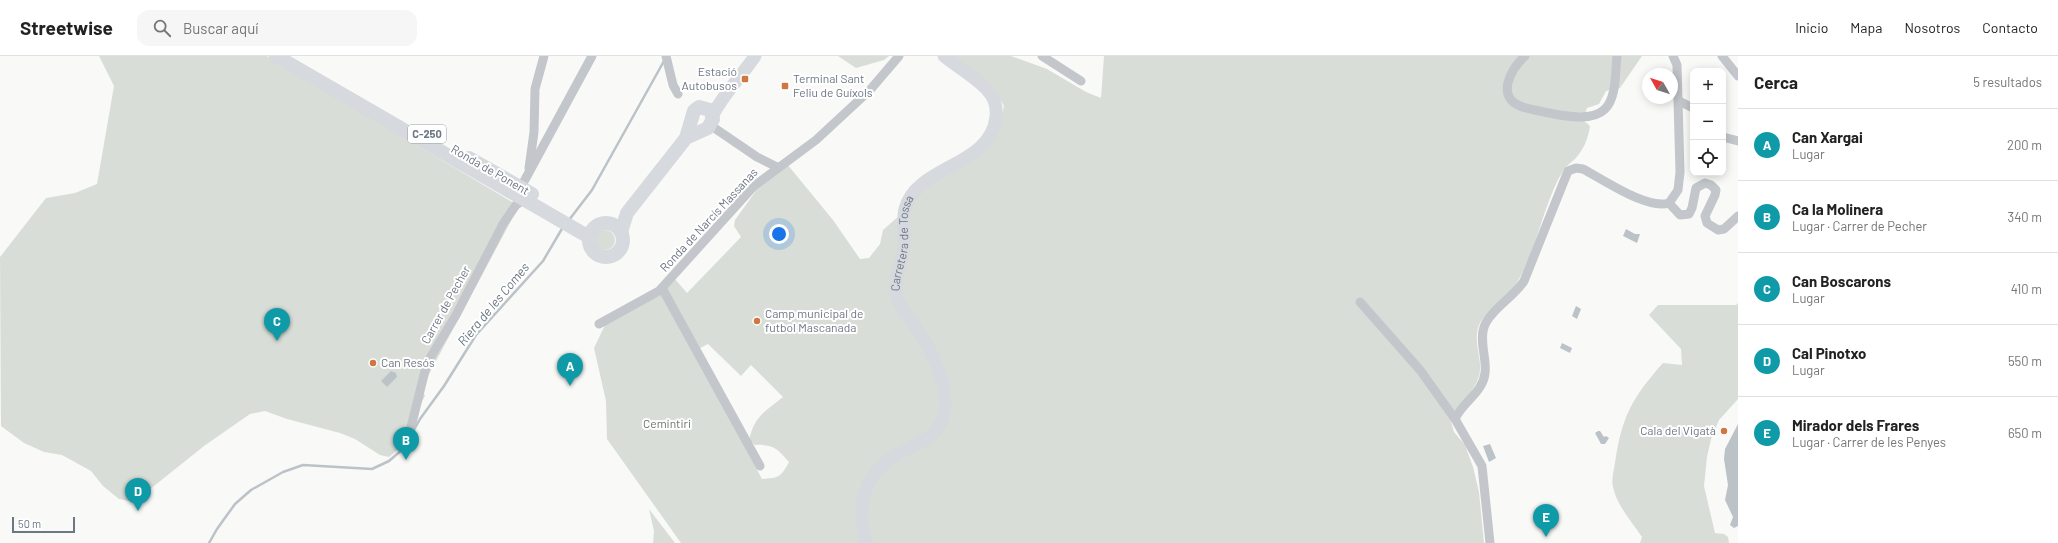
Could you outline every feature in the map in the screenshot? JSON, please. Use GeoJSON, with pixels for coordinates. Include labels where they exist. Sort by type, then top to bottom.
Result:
{"type":"FeatureCollection","features":[{"type":"Feature","properties":{"kind":"main road","name":"C-250"},"geometry":{"type":"LineString","coordinates":[[276,56],[591,233]]}},
{"type":"Feature","properties":{"kind":"main road","name":"Ronda de Ponent"},"geometry":{"type":"LineString","coordinates":[[292,56],[520,194]]}},
{"type":"Feature","properties":{"kind":"main road"},"geometry":{"type":"LineString","coordinates":[[621,232],[627,213],[686,138],[707,117],[743,74],[755,56]]}},
{"type":"Feature","properties":{"kind":"main road","name":"Carretera de Tossa"},"geometry":{"type":"LineString","coordinates":[[866,543],[861,524],[861,508],[864,495],[872,479],[893,457],[932,436],[942,421],[945,409],[944,394],[932,357],[922,338],[902,309],[897,298],[897,271],[904,247],[905,208],[917,188],[925,181],[970,156],[980,148],[988,137],[996,120],[996,103],[988,91],[944,56]]}},
{"type":"Feature","properties":{"kind":"main road"},"geometry":{"type":"LineString","coordinates":[[608,223],[616,226],[621,232],[623,238],[622,246],[616,253],[608,256],[600,256],[593,250],[591,233],[600,224],[608,223],[627,213]]}},
{"type":"Feature","properties":{"kind":"street"},"geometry":{"type":"LineString","coordinates":[[520,194],[527,174],[531,155],[534,132],[535,89],[544,56]]}},
{"type":"Feature","properties":{"kind":"street","name":"Carrer de Pecher"},"geometry":{"type":"LineString","coordinates":[[410,431],[427,363],[456,315],[504,224],[516,205],[520,194],[592,56]]}},
{"type":"Feature","properties":{"kind":"street","name":"Ronda de Narcís Massanas"},"geometry":{"type":"LineString","coordinates":[[599,324],[659,291],[754,186],[777,167],[816,140],[859,100],[899,56]]}},
{"type":"Feature","properties":{"kind":"street"},"geometry":{"type":"LineString","coordinates":[[1042,56],[1081,81]]}},
{"type":"Feature","properties":{"kind":"street"},"geometry":{"type":"LineString","coordinates":[[1525,56],[1514,67],[1507,81],[1507,92],[1512,102],[1520,106],[1570,118],[1593,115],[1604,110],[1612,97],[1617,56]]}},
{"type":"Feature","properties":{"kind":"street"},"geometry":{"type":"LineString","coordinates":[[1455,419],[1459,410],[1477,392],[1483,382],[1485,373],[1483,337],[1484,327],[1489,318],[1518,291],[1524,281],[1568,171],[1576,168],[1583,169],[1649,204],[1662,206],[1669,204],[1678,190],[1680,172],[1679,101],[1677,65],[1673,56]]}},
{"type":"Feature","properties":{"kind":"street"},"geometry":{"type":"LineString","coordinates":[[1722,56],[1738,76]]}},
{"type":"Feature","properties":{"kind":"street"},"geometry":{"type":"LineString","coordinates":[[667,60],[673,85],[678,94]]}},
{"type":"Feature","properties":{"kind":"street"},"geometry":{"type":"LineString","coordinates":[[1679,101],[1690,106]]}},
{"type":"Feature","properties":{"kind":"street"},"geometry":{"type":"LineString","coordinates":[[707,117],[757,157],[777,167]]}},
{"type":"Feature","properties":{"kind":"street"},"geometry":{"type":"LineString","coordinates":[[1726,138],[1738,141]]}},
{"type":"Feature","properties":{"kind":"street"},"geometry":{"type":"LineString","coordinates":[[1669,204],[1680,215],[1689,214],[1692,208],[1696,188],[1705,183],[1711,185],[1716,190],[1714,199],[1705,216],[1707,223],[1718,230],[1724,229],[1738,216]]}},
{"type":"Feature","properties":{"kind":"street"},"geometry":{"type":"LineString","coordinates":[[662,288],[760,466]]}},
{"type":"Feature","properties":{"kind":"street"},"geometry":{"type":"LineString","coordinates":[[1360,302],[1420,370],[1455,419],[1482,466],[1490,543]]}},
{"type":"Feature","properties":{"kind":"green space"},"geometry":{"type":"Polygon","coordinates":[[[99,56],[267,56],[519,206],[428,376],[423,392],[425,396],[408,436],[398,450],[389,457],[380,455],[355,439],[340,433],[287,419],[265,411],[250,414],[204,446],[134,502],[119,499],[103,486],[91,471],[62,455],[44,452],[24,443],[1,426],[0,257],[46,198],[75,193],[97,184],[114,86],[99,56]]]}},
{"type":"Feature","properties":{"kind":"green space"},"geometry":{"type":"Polygon","coordinates":[[[838,56],[889,56],[884,60],[856,68],[838,56]]]}},
{"type":"Feature","properties":{"kind":"green space","name":"Cemintiri"},"geometry":{"type":"Polygon","coordinates":[[[954,56],[1011,56],[1047,69],[1086,92],[1101,98],[1104,56],[1642,56],[1620,88],[1606,91],[1599,104],[1587,108],[1583,120],[1590,126],[1587,140],[1575,159],[1564,169],[1556,183],[1522,274],[1514,287],[1485,316],[1477,331],[1480,364],[1479,377],[1472,389],[1450,418],[1454,432],[1465,445],[1473,467],[1479,492],[1484,543],[681,543],[607,439],[606,401],[594,348],[605,325],[663,294],[762,479],[779,476],[789,462],[778,450],[771,446],[755,445],[749,440],[754,425],[758,419],[783,397],[751,365],[741,376],[708,344],[700,348],[666,288],[675,279],[687,293],[741,237],[734,226],[735,220],[763,181],[787,164],[833,220],[860,259],[869,258],[880,244],[883,230],[900,215],[919,194],[1000,124],[1004,106],[995,90],[954,56]]]}},
{"type":"Feature","properties":{"kind":"green space"},"geometry":{"type":"Polygon","coordinates":[[[601,230],[609,230],[615,236],[615,244],[609,250],[601,250],[595,244],[595,236],[601,230]]]}},
{"type":"Feature","properties":{"kind":"green space"},"geometry":{"type":"Polygon","coordinates":[[[1738,303],[1738,399],[1719,420],[1711,439],[1707,457],[1704,486],[1715,533],[1724,534],[1728,537],[1729,543],[1640,543],[1642,537],[1621,507],[1612,484],[1621,432],[1630,408],[1652,375],[1663,363],[1682,365],[1681,349],[1649,315],[1658,305],[1736,305],[1738,303]]]}},
{"type":"Feature","properties":{"kind":"green space"},"geometry":{"type":"Polygon","coordinates":[[[649,509],[675,543],[653,543],[654,531],[649,509]]]}},
{"type":"Feature","properties":{"kind":"shaded area"},"geometry":{"type":"Polygon","coordinates":[[[1626,229],[1635,234],[1640,234],[1637,243],[1623,236],[1626,229]]]}},
{"type":"Feature","properties":{"kind":"shaded area"},"geometry":{"type":"Polygon","coordinates":[[[1576,306],[1581,309],[1577,319],[1572,316],[1576,306]]]}},
{"type":"Feature","properties":{"kind":"shaded area"},"geometry":{"type":"Polygon","coordinates":[[[1562,343],[1572,348],[1570,353],[1560,348],[1562,343]]]}},
{"type":"Feature","properties":{"kind":"shaded area"},"geometry":{"type":"Polygon","coordinates":[[[391,371],[396,373],[397,377],[387,387],[381,381],[391,371]]]}},
{"type":"Feature","properties":{"kind":"shaded area"},"geometry":{"type":"Polygon","coordinates":[[[1738,424],[1738,526],[1734,528],[1730,525],[1733,517],[1725,500],[1728,485],[1724,459],[1725,449],[1738,424]]]}},
{"type":"Feature","properties":{"kind":"shaded area"},"geometry":{"type":"Polygon","coordinates":[[[1600,431],[1604,437],[1606,436],[1609,438],[1605,444],[1601,444],[1595,433],[1600,431]]]}},
{"type":"Feature","properties":{"kind":"shaded area"},"geometry":{"type":"Polygon","coordinates":[[[1490,444],[1496,458],[1489,462],[1483,446],[1490,444]]]}},
{"type":"Feature","properties":{"kind":"waterway","name":"Riera de les Comes"},"geometry":{"type":"LineString","coordinates":[[569,220],[592,190],[664,61]]}},
{"type":"Feature","properties":{"kind":"waterway","name":"Riera de les Comes"},"geometry":{"type":"LineString","coordinates":[[209,543],[235,504],[251,490],[283,472],[303,465],[372,469],[389,461],[404,448],[420,419],[444,386],[476,335],[543,261],[563,227]]}},
{"type":"Feature","properties":{"kind":"place","name":"Estació Autobusos"},"geometry":{"type":"Point","coordinates":[745,79]}},
{"type":"Feature","properties":{"kind":"place","name":"Terminal Sant Feliu de Guíxols"},"geometry":{"type":"Point","coordinates":[785,86]}},
{"type":"Feature","properties":{"kind":"place","name":"Camp municipal de futbol Mascanada"},"geometry":{"type":"Point","coordinates":[757,321]}},
{"type":"Feature","properties":{"kind":"place","name":"Can Boscarons"},"geometry":{"type":"Point","coordinates":[277,341]}},
{"type":"Feature","properties":{"kind":"place","name":"Can Resós"},"geometry":{"type":"Point","coordinates":[373,363]}},
{"type":"Feature","properties":{"kind":"place","name":"Can Xargai"},"geometry":{"type":"Point","coordinates":[570,386]}},
{"type":"Feature","properties":{"kind":"place","name":"Cala del Vigatà"},"geometry":{"type":"Point","coordinates":[1724,431]}},
{"type":"Feature","properties":{"kind":"place","name":"Ca la Molinera"},"geometry":{"type":"Point","coordinates":[406,460]}},
{"type":"Feature","properties":{"kind":"place","name":"Cal Pinotxo"},"geometry":{"type":"Point","coordinates":[138,511]}},
{"type":"Feature","properties":{"kind":"place","name":"Mirador dels Frares"},"geometry":{"type":"Point","coordinates":[1546,537]}}]}
